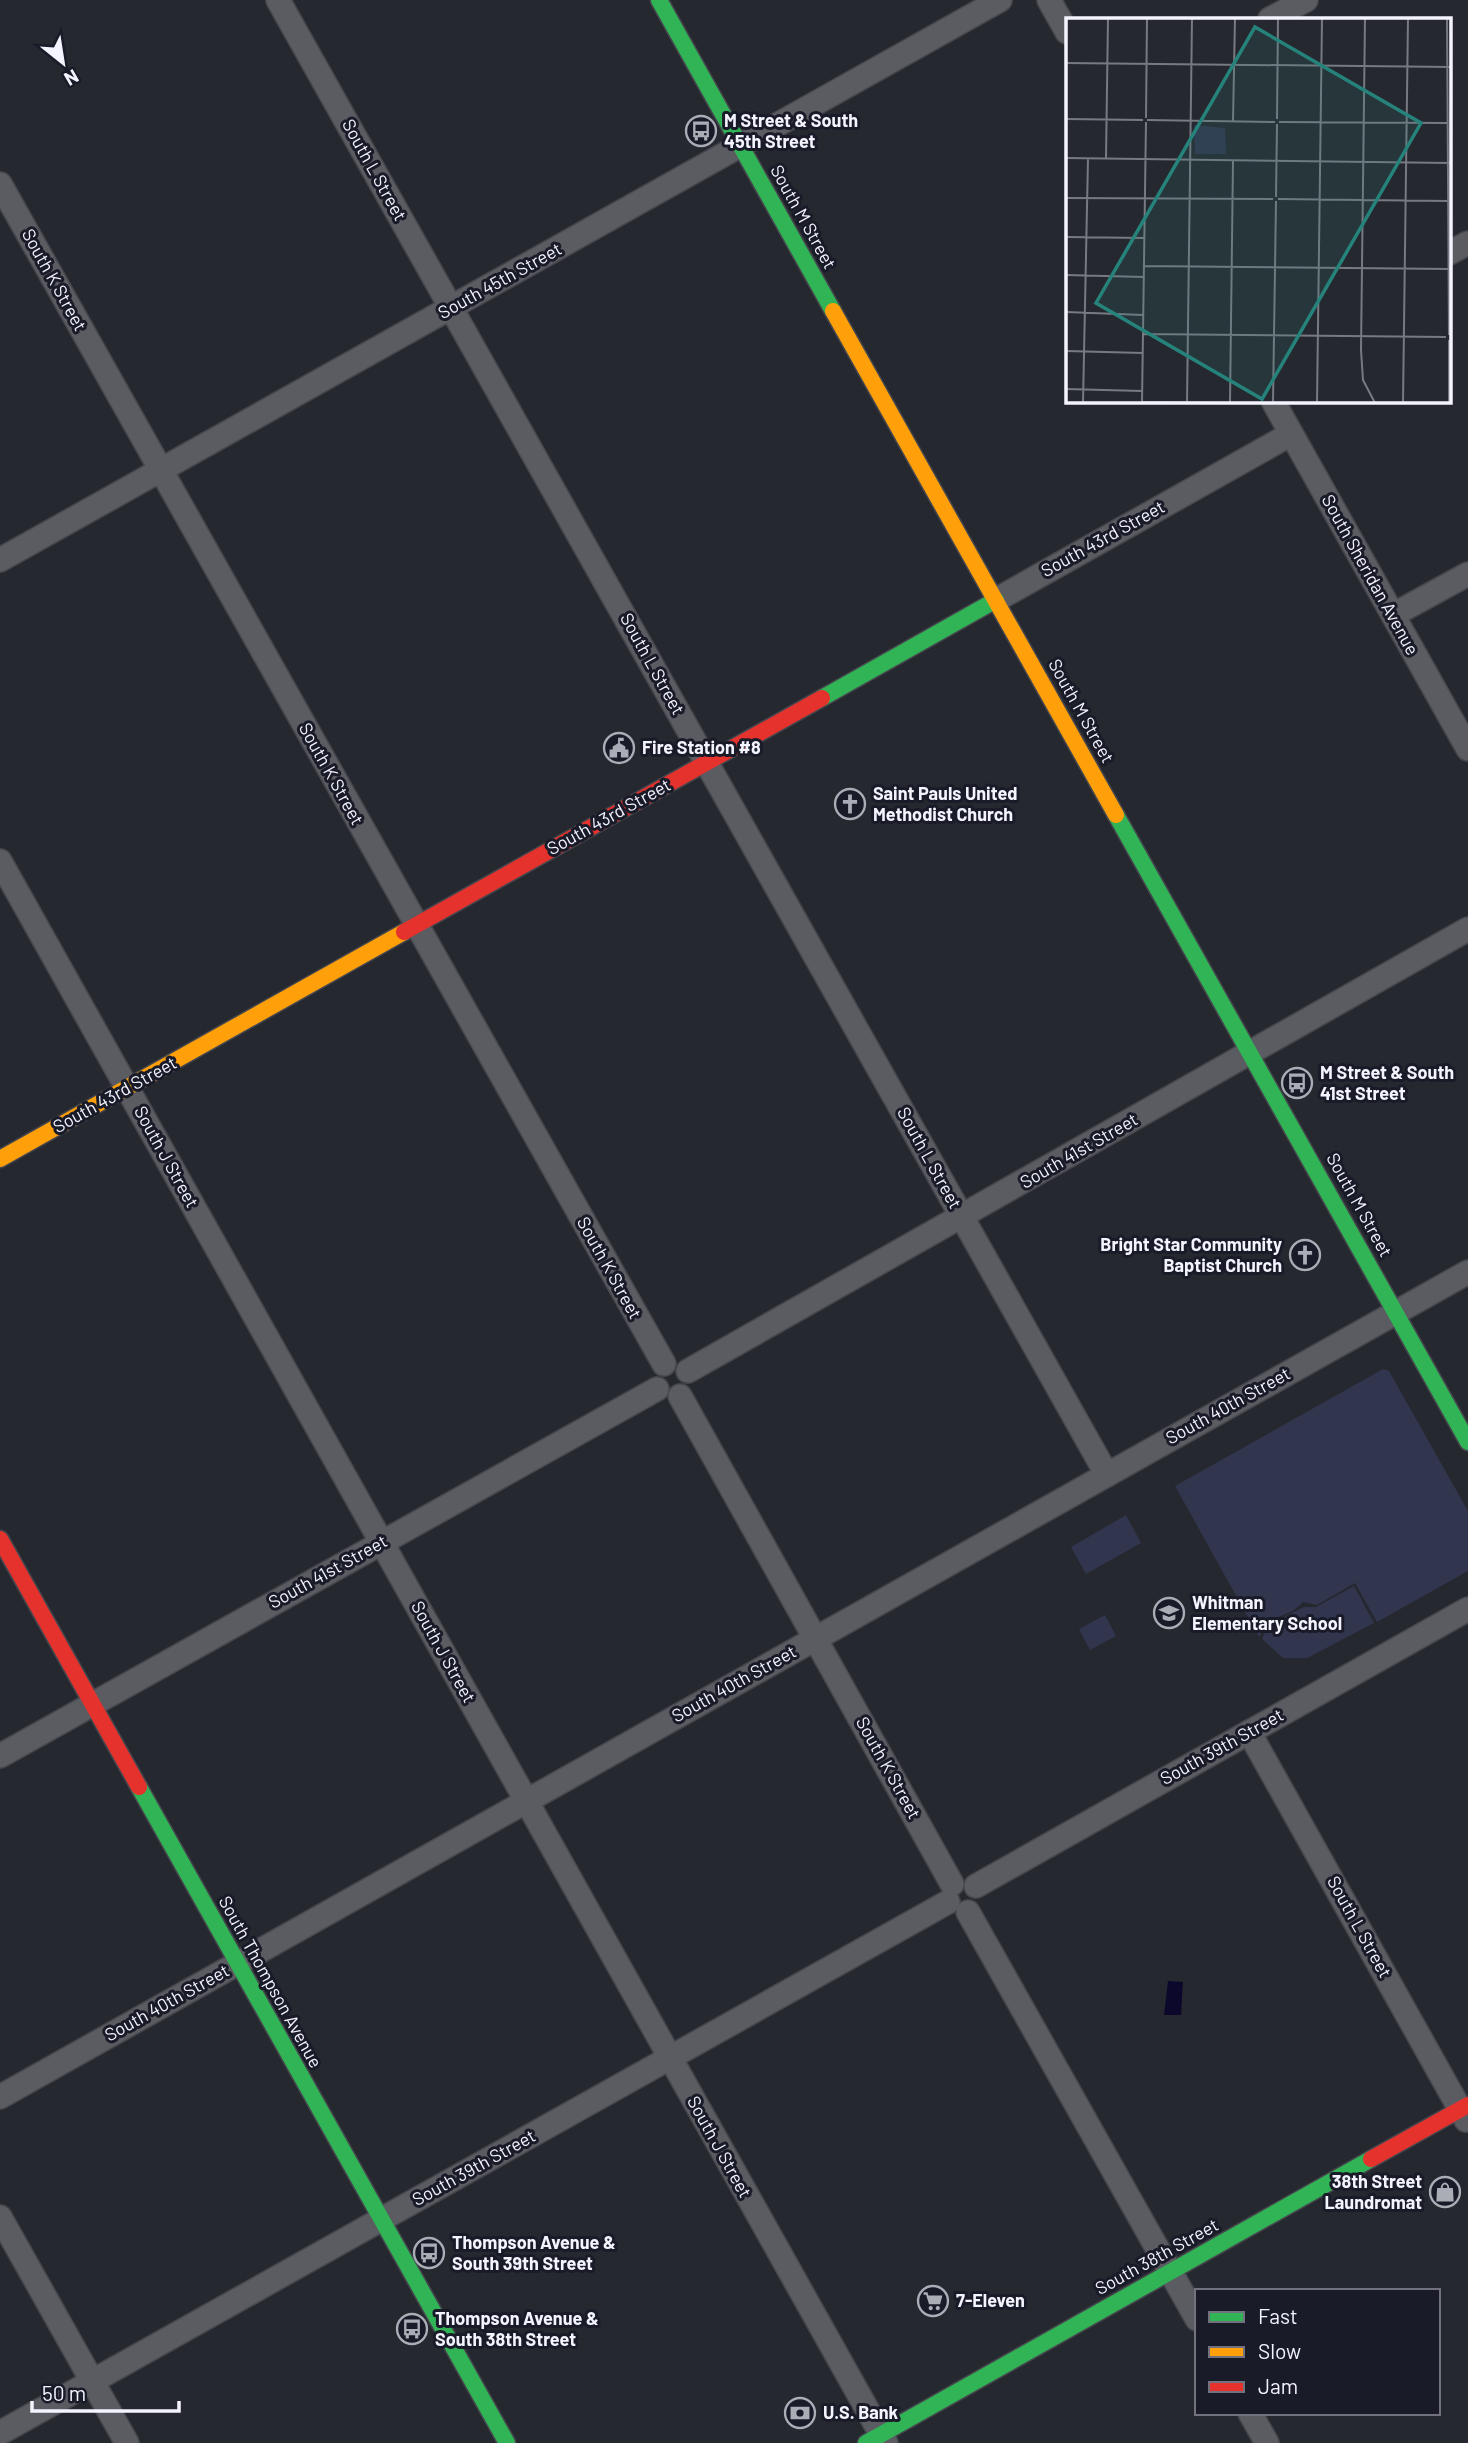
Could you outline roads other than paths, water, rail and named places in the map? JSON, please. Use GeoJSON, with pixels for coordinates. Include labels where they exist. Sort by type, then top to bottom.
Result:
{"type":"FeatureCollection","features":[{"type":"Feature","properties":{"kind":"street","name":"South L Street"},"geometry":{"type":"LineString","coordinates":[[278,0],[1107,1475]]}},
{"type":"Feature","properties":{"kind":"street","name":"South M Street"},"geometry":{"type":"LineString","coordinates":[[659,0],[1397,1311],[1468,1442]]}},
{"type":"Feature","properties":{"kind":"street","name":"South 45th Street"},"geometry":{"type":"LineString","coordinates":[[0,560],[1000,0]]}},
{"type":"Feature","properties":{"kind":"street"},"geometry":{"type":"LineString","coordinates":[[1049,0],[1066,30]]}},
{"type":"Feature","properties":{"kind":"street"},"geometry":{"type":"LineString","coordinates":[[1272,18],[1306,0]]}},
{"type":"Feature","properties":{"kind":"street","name":"South K Street"},"geometry":{"type":"LineString","coordinates":[[0,184],[664,1364]]}},
{"type":"Feature","properties":{"kind":"street"},"geometry":{"type":"LineString","coordinates":[[1450,252],[1468,243]]}},
{"type":"Feature","properties":{"kind":"street","name":"South Sheridan Avenue"},"geometry":{"type":"LineString","coordinates":[[1274,402],[1468,749]]}},
{"type":"Feature","properties":{"kind":"street","name":"South 43rd Street"},"geometry":{"type":"LineString","coordinates":[[0,1159],[1292,434]]}},
{"type":"Feature","properties":{"kind":"street"},"geometry":{"type":"LineString","coordinates":[[1393,615],[1468,574]]}},
{"type":"Feature","properties":{"kind":"street","name":"South J Street"},"geometry":{"type":"LineString","coordinates":[[0,861],[526,1801],[877,2440]]}},
{"type":"Feature","properties":{"kind":"street","name":"South 41st Street"},"geometry":{"type":"LineString","coordinates":[[688,1371],[1468,929]]}},
{"type":"Feature","properties":{"kind":"street","name":"South 40th Street"},"geometry":{"type":"LineString","coordinates":[[0,2097],[1468,1272]]}},
{"type":"Feature","properties":{"kind":"street"},"geometry":{"type":"LineString","coordinates":[[675,1362],[688,1371],[691,1382],[680,1396],[664,1396],[657,1389],[654,1378],[664,1364],[675,1362]]}},
{"type":"Feature","properties":{"kind":"street","name":"South 41st Street"},"geometry":{"type":"LineString","coordinates":[[0,1756],[657,1389]]}},
{"type":"Feature","properties":{"kind":"street","name":"South K Street"},"geometry":{"type":"LineString","coordinates":[[680,1396],[816,1638],[956,1899],[1195,2316]]}},
{"type":"Feature","properties":{"kind":"street","name":"South Thompson Avenue"},"geometry":{"type":"LineString","coordinates":[[0,1539],[507,2443]]}},
{"type":"Feature","properties":{"kind":"street","name":"South 39th Street"},"geometry":{"type":"LineString","coordinates":[[0,2433],[956,1899],[967,1880],[976,1886],[1468,1609]]}},
{"type":"Feature","properties":{"kind":"street","name":"South L Street"},"geometry":{"type":"LineString","coordinates":[[1249,1732],[1465,2112]]}},
{"type":"Feature","properties":{"kind":"street","name":"South 38th Street"},"geometry":{"type":"LineString","coordinates":[[877,2440],[1170,2272],[1465,2112]]}},
{"type":"Feature","properties":{"kind":"street"},"geometry":{"type":"LineString","coordinates":[[0,2217],[127,2443]]}},
{"type":"Feature","properties":{"kind":"street"},"geometry":{"type":"LineString","coordinates":[[1251,2415],[1267,2443]]}},
{"type":"Feature","properties":{"kind":"place","name":"M Street & South 45th Street"},"geometry":{"type":"Point","coordinates":[701,131]}},
{"type":"Feature","properties":{"kind":"place","name":"Fire Station #8"},"geometry":{"type":"Point","coordinates":[619,748]}},
{"type":"Feature","properties":{"kind":"place","name":"Saint Pauls United Methodist Church"},"geometry":{"type":"Point","coordinates":[850,804]}},
{"type":"Feature","properties":{"kind":"place","name":"M Street & South 41st Street"},"geometry":{"type":"Point","coordinates":[1297,1083]}},
{"type":"Feature","properties":{"kind":"place","name":"Bright Star Community Baptist Church"},"geometry":{"type":"Point","coordinates":[1305,1255]}},
{"type":"Feature","properties":{"kind":"place","name":"Whitman Elementary School"},"geometry":{"type":"Point","coordinates":[1169,1613]}},
{"type":"Feature","properties":{"kind":"place","name":"38th Street Laundromat"},"geometry":{"type":"Point","coordinates":[1445,2192]}},
{"type":"Feature","properties":{"kind":"place","name":"Thompson Avenue & South 39th Street"},"geometry":{"type":"Point","coordinates":[429,2253]}},
{"type":"Feature","properties":{"kind":"place","name":"7-Eleven"},"geometry":{"type":"Point","coordinates":[933,2301]}},
{"type":"Feature","properties":{"kind":"place","name":"Thompson Avenue & South 38th Street"},"geometry":{"type":"Point","coordinates":[412,2329]}},
{"type":"Feature","properties":{"kind":"place","name":"U.S. Bank"},"geometry":{"type":"Point","coordinates":[800,2413]}}]}
